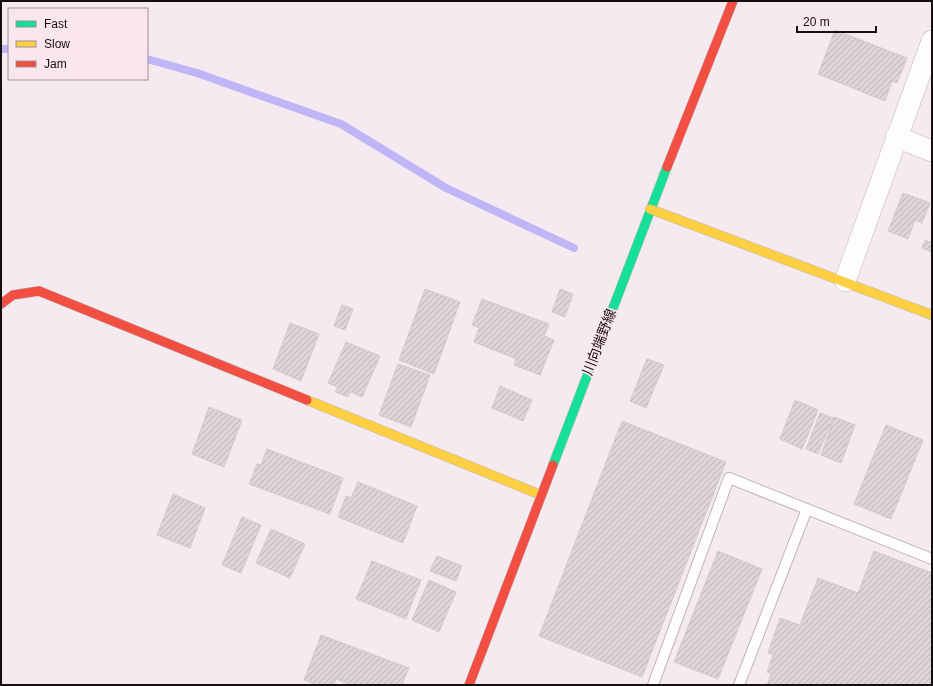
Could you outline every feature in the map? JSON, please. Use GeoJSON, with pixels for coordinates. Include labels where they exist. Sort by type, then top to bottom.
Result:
{"type":"FeatureCollection","features":[{"type":"Feature","properties":{"kind":"street","name":"川向端野線"},"geometry":{"type":"LineString","coordinates":[[469,685],[650,209],[733,1]]}},
{"type":"Feature","properties":{"kind":"street"},"geometry":{"type":"LineString","coordinates":[[845,281],[932,41]]}},
{"type":"Feature","properties":{"kind":"street"},"geometry":{"type":"LineString","coordinates":[[896,137],[932,151]]}},
{"type":"Feature","properties":{"kind":"street"},"geometry":{"type":"LineString","coordinates":[[650,209],[932,314]]}},
{"type":"Feature","properties":{"kind":"street"},"geometry":{"type":"LineString","coordinates":[[1,304],[12,295],[38,291],[541,495]]}},
{"type":"Feature","properties":{"kind":"lane"},"geometry":{"type":"LineString","coordinates":[[652,685],[729,478],[932,559]]}},
{"type":"Feature","properties":{"kind":"lane"},"geometry":{"type":"LineString","coordinates":[[739,685],[807,509]]}},
{"type":"Feature","properties":{"kind":"building"},"geometry":{"type":"Polygon","coordinates":[[[835,30],[907,58],[897,83],[892,81],[885,101],[818,74],[835,30]]]}},
{"type":"Feature","properties":{"kind":"building"},"geometry":{"type":"Polygon","coordinates":[[[903,193],[930,203],[922,223],[915,220],[908,239],[888,231],[903,193]]]}},
{"type":"Feature","properties":{"kind":"building"},"geometry":{"type":"Polygon","coordinates":[[[925,240],[932,243],[932,252],[922,248],[925,240]]]}},
{"type":"Feature","properties":{"kind":"building"},"geometry":{"type":"Polygon","coordinates":[[[425,289],[460,302],[434,374],[399,360],[425,289]]]}},
{"type":"Feature","properties":{"kind":"building"},"geometry":{"type":"Polygon","coordinates":[[[560,289],[573,294],[565,317],[552,312],[560,289]]]}},
{"type":"Feature","properties":{"kind":"building"},"geometry":{"type":"Polygon","coordinates":[[[482,299],[549,324],[544,336],[554,340],[540,375],[514,365],[516,359],[474,342],[479,328],[472,325],[482,299]]]}},
{"type":"Feature","properties":{"kind":"building"},"geometry":{"type":"Polygon","coordinates":[[[342,305],[353,309],[345,330],[334,326],[342,305]]]}},
{"type":"Feature","properties":{"kind":"building"},"geometry":{"type":"Polygon","coordinates":[[[290,323],[319,334],[301,381],[273,369],[290,323]]]}},
{"type":"Feature","properties":{"kind":"building"},"geometry":{"type":"Polygon","coordinates":[[[346,342],[380,356],[362,397],[350,392],[348,397],[335,392],[338,387],[328,383],[346,342]]]}},
{"type":"Feature","properties":{"kind":"building"},"geometry":{"type":"Polygon","coordinates":[[[647,359],[664,365],[646,408],[630,401],[647,359]]]}},
{"type":"Feature","properties":{"kind":"building"},"geometry":{"type":"Polygon","coordinates":[[[398,364],[430,375],[411,427],[379,415],[398,364]]]}},
{"type":"Feature","properties":{"kind":"building"},"geometry":{"type":"Polygon","coordinates":[[[500,386],[532,400],[523,421],[492,408],[500,386]]]}},
{"type":"Feature","properties":{"kind":"building"},"geometry":{"type":"Polygon","coordinates":[[[795,400],[818,410],[802,449],[780,439],[795,400]]]}},
{"type":"Feature","properties":{"kind":"building"},"geometry":{"type":"Polygon","coordinates":[[[209,407],[242,420],[224,467],[192,454],[209,407]]]}},
{"type":"Feature","properties":{"kind":"building"},"geometry":{"type":"Polygon","coordinates":[[[820,413],[833,418],[818,454],[806,449],[820,413]]]}},
{"type":"Feature","properties":{"kind":"building"},"geometry":{"type":"Polygon","coordinates":[[[834,417],[855,425],[841,463],[821,455],[834,417]]]}},
{"type":"Feature","properties":{"kind":"building"},"geometry":{"type":"Polygon","coordinates":[[[622,421],[726,462],[642,677],[539,636],[622,421]]]}},
{"type":"Feature","properties":{"kind":"building"},"geometry":{"type":"Polygon","coordinates":[[[886,425],[923,440],[891,519],[854,504],[886,425]]]}},
{"type":"Feature","properties":{"kind":"building"},"geometry":{"type":"Polygon","coordinates":[[[267,449],[343,478],[330,514],[249,484],[257,464],[261,465],[267,449]]]}},
{"type":"Feature","properties":{"kind":"building"},"geometry":{"type":"Polygon","coordinates":[[[358,482],[417,506],[403,543],[338,517],[346,496],[351,498],[358,482]]]}},
{"type":"Feature","properties":{"kind":"building"},"geometry":{"type":"Polygon","coordinates":[[[173,494],[205,508],[190,548],[157,535],[173,494]]]}},
{"type":"Feature","properties":{"kind":"building"},"geometry":{"type":"Polygon","coordinates":[[[242,517],[261,525],[241,573],[222,565],[242,517]]]}},
{"type":"Feature","properties":{"kind":"building"},"geometry":{"type":"Polygon","coordinates":[[[271,529],[305,544],[290,578],[256,563],[271,529]]]}},
{"type":"Feature","properties":{"kind":"building"},"geometry":{"type":"Polygon","coordinates":[[[718,551],[762,569],[718,679],[674,662],[718,551]]]}},
{"type":"Feature","properties":{"kind":"building"},"geometry":{"type":"Polygon","coordinates":[[[874,551],[932,573],[932,685],[767,685],[771,674],[767,672],[773,655],[768,653],[780,618],[800,625],[818,578],[858,593],[874,551]]]}},
{"type":"Feature","properties":{"kind":"building"},"geometry":{"type":"Polygon","coordinates":[[[437,556],[462,566],[456,581],[430,571],[437,556]]]}},
{"type":"Feature","properties":{"kind":"building"},"geometry":{"type":"Polygon","coordinates":[[[372,561],[421,580],[406,619],[356,599],[372,561]]]}},
{"type":"Feature","properties":{"kind":"building"},"geometry":{"type":"Polygon","coordinates":[[[429,580],[456,592],[439,632],[412,620],[429,580]]]}},
{"type":"Feature","properties":{"kind":"building"},"geometry":{"type":"Polygon","coordinates":[[[321,635],[409,668],[402,685],[351,685],[336,679],[334,685],[317,685],[304,680],[321,635]]]}},
{"type":"Feature","properties":{"kind":"waterway"},"geometry":{"type":"LineString","coordinates":[[1,49],[8,49]]}},
{"type":"Feature","properties":{"kind":"waterway"},"geometry":{"type":"LineString","coordinates":[[148,59],[197,73],[341,124],[446,188],[574,248]]}},
{"type":"Feature","properties":{"kind":"traffic: fast"},"geometry":{"type":"LineString","coordinates":[[553,465],[667,167]]}},
{"type":"Feature","properties":{"kind":"traffic: slow"},"geometry":{"type":"LineString","coordinates":[[650,209],[932,315]]}},
{"type":"Feature","properties":{"kind":"traffic: slow"},"geometry":{"type":"LineString","coordinates":[[307,400],[541,495]]}},
{"type":"Feature","properties":{"kind":"traffic: jam"},"geometry":{"type":"LineString","coordinates":[[667,167],[733,1]]}},
{"type":"Feature","properties":{"kind":"traffic: jam"},"geometry":{"type":"LineString","coordinates":[[1,304],[13,295],[39,291],[307,400]]}},
{"type":"Feature","properties":{"kind":"traffic: jam"},"geometry":{"type":"LineString","coordinates":[[469,685],[553,465]]}}]}
